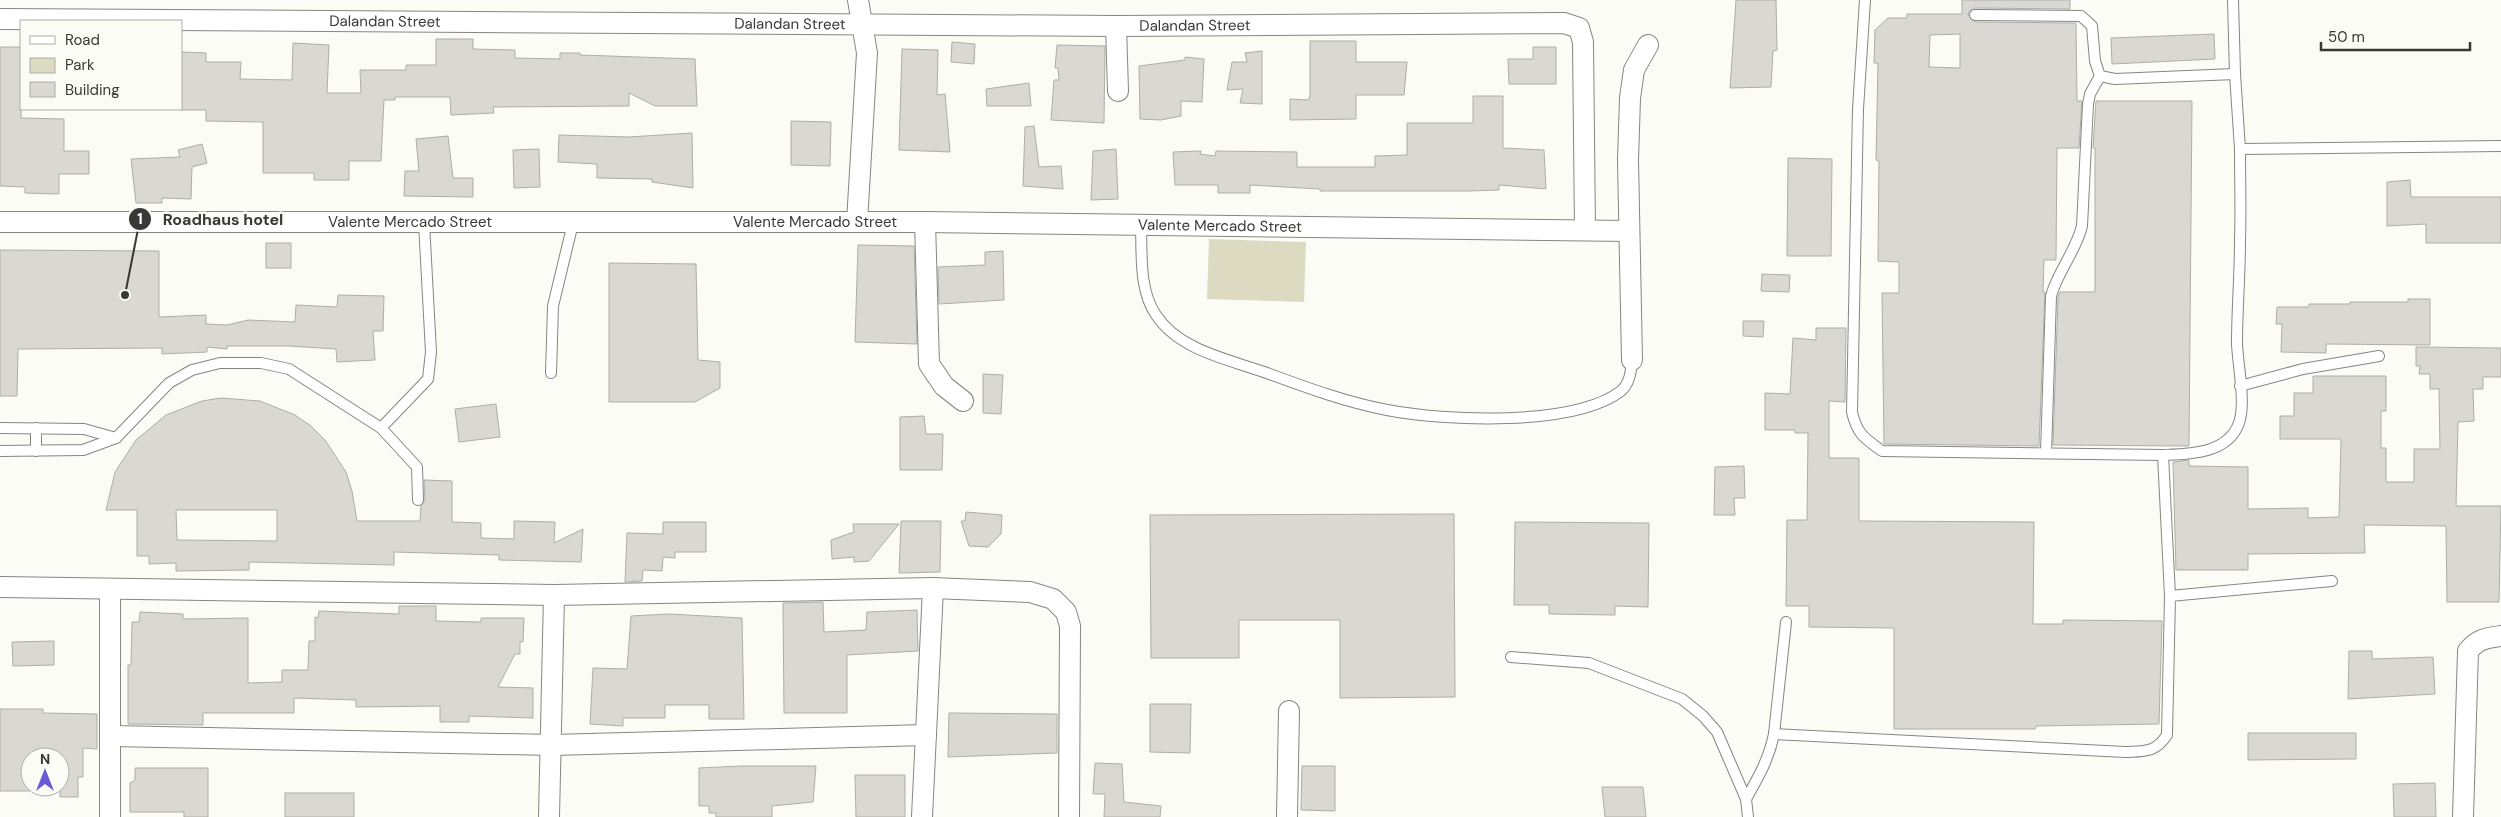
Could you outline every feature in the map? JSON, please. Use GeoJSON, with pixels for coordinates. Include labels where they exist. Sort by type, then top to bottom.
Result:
{"type":"FeatureCollection","features":[{"type":"Feature","properties":{"kind":"street"},"geometry":{"type":"LineString","coordinates":[[857,222],[867,53],[858,0]]}},
{"type":"Feature","properties":{"kind":"street","name":"Dalandan Street"},"geometry":{"type":"LineString","coordinates":[[0,19],[172,20]]}},
{"type":"Feature","properties":{"kind":"street","name":"Dalandan Street"},"geometry":{"type":"LineString","coordinates":[[182,20],[1116,26],[1564,23],[1579,28],[1583,42],[1585,230]]}},
{"type":"Feature","properties":{"kind":"street"},"geometry":{"type":"LineString","coordinates":[[1116,26],[1118,91]]}},
{"type":"Feature","properties":{"kind":"street"},"geometry":{"type":"LineString","coordinates":[[1632,360],[1629,231],[1630,98],[1634,70],[1648,45]]}},
{"type":"Feature","properties":{"kind":"street","name":"Valente Mercado Street"},"geometry":{"type":"LineString","coordinates":[[0,222],[924,222],[1629,231]]}},
{"type":"Feature","properties":{"kind":"street"},"geometry":{"type":"LineString","coordinates":[[924,222],[930,364],[944,386],[963,401]]}},
{"type":"Feature","properties":{"kind":"street"},"geometry":{"type":"LineString","coordinates":[[0,587],[554,595],[933,588],[1030,592],[1053,599],[1066,612],[1070,626],[1069,817]]}},
{"type":"Feature","properties":{"kind":"street"},"geometry":{"type":"LineString","coordinates":[[922,817],[933,588]]}},
{"type":"Feature","properties":{"kind":"street"},"geometry":{"type":"LineString","coordinates":[[110,590],[112,736],[110,817]]}},
{"type":"Feature","properties":{"kind":"street"},"geometry":{"type":"LineString","coordinates":[[549,817],[554,595]]}},
{"type":"Feature","properties":{"kind":"street"},"geometry":{"type":"LineString","coordinates":[[2463,817],[2468,651],[2474,644],[2484,638],[2501,636]]}},
{"type":"Feature","properties":{"kind":"street"},"geometry":{"type":"LineString","coordinates":[[1288,817],[1289,711]]}},
{"type":"Feature","properties":{"kind":"street"},"geometry":{"type":"LineString","coordinates":[[112,736],[552,745],[926,735]]}},
{"type":"Feature","properties":{"kind":"lane"},"geometry":{"type":"LineString","coordinates":[[1865,0],[1858,109],[1852,412],[1856,427],[1862,437],[1882,451],[1897,453],[2163,455],[2198,454],[2217,446],[2230,437],[2239,424],[2241,408],[2237,320],[2240,239],[2240,149],[2233,0]]}},
{"type":"Feature","properties":{"kind":"lane"},"geometry":{"type":"LineString","coordinates":[[1975,15],[2081,16],[2092,26],[2096,61],[2100,76],[2090,94],[2088,104],[2082,226],[2078,241],[2054,285],[2051,296],[2046,453]]}},
{"type":"Feature","properties":{"kind":"lane"},"geometry":{"type":"LineString","coordinates":[[2100,76],[2115,79],[2235,74]]}},
{"type":"Feature","properties":{"kind":"lane"},"geometry":{"type":"LineString","coordinates":[[2240,149],[2501,146]]}},
{"type":"Feature","properties":{"kind":"lane"},"geometry":{"type":"LineString","coordinates":[[381,428],[428,379],[431,352],[424,223]]}},
{"type":"Feature","properties":{"kind":"lane"},"geometry":{"type":"LineString","coordinates":[[551,373],[553,306],[573,223]]}},
{"type":"Feature","properties":{"kind":"lane"},"geometry":{"type":"LineString","coordinates":[[1142,226],[1143,272],[1147,295],[1156,314],[1173,334],[1196,348],[1334,397],[1386,410],[1429,417],[1476,419],[1555,414],[1585,406],[1622,390],[1630,378],[1632,360]]}},
{"type":"Feature","properties":{"kind":"lane"},"geometry":{"type":"LineString","coordinates":[[2240,386],[2303,369],[2379,356]]}},
{"type":"Feature","properties":{"kind":"lane"},"geometry":{"type":"LineString","coordinates":[[0,451],[83,450],[116,438],[169,382],[192,370],[220,363],[261,363],[289,369],[381,428],[417,467],[418,500]]}},
{"type":"Feature","properties":{"kind":"lane"},"geometry":{"type":"LineString","coordinates":[[0,428],[84,429],[116,438]]}},
{"type":"Feature","properties":{"kind":"lane"},"geometry":{"type":"LineString","coordinates":[[36,428],[36,451]]}},
{"type":"Feature","properties":{"kind":"lane"},"geometry":{"type":"LineString","coordinates":[[1774,734],[2125,752],[2148,751],[2160,746],[2167,735],[2170,596],[2163,455]]}},
{"type":"Feature","properties":{"kind":"lane"},"geometry":{"type":"LineString","coordinates":[[2170,596],[2332,581]]}},
{"type":"Feature","properties":{"kind":"lane"},"geometry":{"type":"LineString","coordinates":[[1746,799],[1770,753],[1774,734],[1786,622]]}},
{"type":"Feature","properties":{"kind":"lane"},"geometry":{"type":"LineString","coordinates":[[1511,657],[1589,663],[1682,699],[1703,716],[1717,732],[1746,799],[1748,817]]}},
{"type":"Feature","properties":{"kind":"green space"},"geometry":{"type":"Polygon","coordinates":[[[1209,239],[1306,242],[1304,302],[1207,299],[1209,239]]]}},
{"type":"Feature","properties":{"kind":"building"},"geometry":{"type":"Polygon","coordinates":[[[1736,0],[1776,0],[1777,50],[1773,51],[1771,87],[1730,88],[1736,0]]]}},
{"type":"Feature","properties":{"kind":"building"},"geometry":{"type":"Polygon","coordinates":[[[1962,0],[2070,0],[2070,9],[1975,8],[1969,11],[1968,15],[1975,22],[2076,23],[2077,101],[2082,101],[2079,148],[2057,148],[2056,260],[2044,260],[2043,292],[2045,292],[2039,446],[1884,444],[1882,293],[1899,293],[1899,262],[1878,261],[1879,161],[1876,160],[1878,63],[1874,63],[1875,30],[1888,18],[1907,18],[1907,14],[1962,14],[1962,0]],[[1960,34],[1930,35],[1929,67],[1960,68],[1960,34]]]}},
{"type":"Feature","properties":{"kind":"building"},"geometry":{"type":"Polygon","coordinates":[[[2214,34],[2215,59],[2112,64],[2111,38],[2214,34]]]}},
{"type":"Feature","properties":{"kind":"building"},"geometry":{"type":"Polygon","coordinates":[[[436,39],[473,39],[473,49],[515,50],[515,58],[560,59],[560,53],[580,53],[580,55],[695,59],[697,106],[655,106],[629,93],[629,106],[493,107],[494,113],[451,115],[450,97],[395,97],[395,100],[384,100],[381,161],[349,161],[349,180],[314,180],[314,173],[263,173],[263,122],[206,121],[206,110],[182,110],[182,52],[206,53],[206,62],[241,62],[240,79],[292,80],[293,43],[329,45],[327,93],[361,93],[360,70],[406,70],[406,65],[436,65],[436,39]]]}},
{"type":"Feature","properties":{"kind":"building"},"geometry":{"type":"Polygon","coordinates":[[[1310,41],[1356,41],[1356,62],[1407,62],[1404,95],[1356,95],[1356,119],[1290,120],[1290,99],[1308,100],[1310,96],[1310,41]]]}},
{"type":"Feature","properties":{"kind":"building"},"geometry":{"type":"Polygon","coordinates":[[[952,42],[975,44],[974,64],[951,62],[952,42]]]}},
{"type":"Feature","properties":{"kind":"building"},"geometry":{"type":"Polygon","coordinates":[[[1057,45],[1105,46],[1104,123],[1051,120],[1054,80],[1059,80],[1058,68],[1055,68],[1057,45]]]}},
{"type":"Feature","properties":{"kind":"building"},"geometry":{"type":"Polygon","coordinates":[[[0,47],[20,47],[21,118],[64,119],[64,151],[89,151],[89,174],[59,174],[59,194],[25,193],[25,187],[0,186],[0,47]]]}},
{"type":"Feature","properties":{"kind":"building"},"geometry":{"type":"Polygon","coordinates":[[[1533,47],[1556,47],[1556,84],[1509,84],[1508,59],[1533,59],[1533,47]]]}},
{"type":"Feature","properties":{"kind":"building"},"geometry":{"type":"Polygon","coordinates":[[[902,49],[938,50],[937,95],[945,94],[950,152],[899,150],[902,49]]]}},
{"type":"Feature","properties":{"kind":"building"},"geometry":{"type":"Polygon","coordinates":[[[1262,51],[1262,104],[1240,103],[1243,89],[1227,90],[1232,62],[1247,62],[1245,53],[1262,51]]]}},
{"type":"Feature","properties":{"kind":"building"},"geometry":{"type":"Polygon","coordinates":[[[1185,57],[1204,59],[1202,102],[1181,101],[1181,116],[1161,120],[1140,119],[1139,66],[1185,60],[1185,57]]]}},
{"type":"Feature","properties":{"kind":"building"},"geometry":{"type":"Polygon","coordinates":[[[1029,83],[1031,106],[987,106],[986,89],[1029,83]]]}},
{"type":"Feature","properties":{"kind":"building"},"geometry":{"type":"Polygon","coordinates":[[[1473,96],[1503,96],[1503,148],[1544,150],[1546,189],[1499,185],[1499,190],[1320,191],[1320,189],[1250,185],[1250,193],[1218,193],[1218,185],[1175,185],[1173,152],[1201,151],[1200,154],[1215,156],[1216,151],[1297,152],[1297,167],[1375,167],[1375,156],[1407,155],[1407,123],[1473,123],[1473,96]]]}},
{"type":"Feature","properties":{"kind":"building"},"geometry":{"type":"Polygon","coordinates":[[[2096,101],[2192,101],[2189,446],[2053,445],[2058,297],[2060,292],[2095,292],[2095,148],[2093,148],[2096,101]]]}},
{"type":"Feature","properties":{"kind":"building"},"geometry":{"type":"Polygon","coordinates":[[[791,121],[831,122],[830,166],[791,165],[791,121]]]}},
{"type":"Feature","properties":{"kind":"building"},"geometry":{"type":"Polygon","coordinates":[[[1034,126],[1039,167],[1061,166],[1063,189],[1023,186],[1025,127],[1034,126]]]}},
{"type":"Feature","properties":{"kind":"building"},"geometry":{"type":"Polygon","coordinates":[[[692,133],[693,188],[652,182],[652,179],[597,178],[597,164],[558,162],[559,135],[629,137],[692,133]]]}},
{"type":"Feature","properties":{"kind":"building"},"geometry":{"type":"Polygon","coordinates":[[[448,136],[453,178],[473,178],[473,197],[404,196],[405,171],[419,171],[416,139],[448,136]]]}},
{"type":"Feature","properties":{"kind":"building"},"geometry":{"type":"Polygon","coordinates":[[[202,144],[207,163],[192,167],[191,199],[162,198],[162,203],[136,203],[131,159],[180,157],[178,150],[202,144]]]}},
{"type":"Feature","properties":{"kind":"building"},"geometry":{"type":"Polygon","coordinates":[[[539,149],[540,187],[514,188],[513,150],[539,149]]]}},
{"type":"Feature","properties":{"kind":"building"},"geometry":{"type":"Polygon","coordinates":[[[1116,149],[1118,199],[1091,200],[1093,151],[1116,149]]]}},
{"type":"Feature","properties":{"kind":"building"},"geometry":{"type":"Polygon","coordinates":[[[1788,158],[1832,159],[1831,256],[1787,256],[1788,158]]]}},
{"type":"Feature","properties":{"kind":"building"},"geometry":{"type":"Polygon","coordinates":[[[2410,180],[2411,197],[2501,197],[2501,243],[2426,243],[2426,224],[2387,226],[2387,182],[2410,180]]]}},
{"type":"Feature","properties":{"kind":"building"},"geometry":{"type":"Polygon","coordinates":[[[266,243],[291,243],[291,268],[266,268],[266,243]]]}},
{"type":"Feature","properties":{"kind":"building"},"geometry":{"type":"Polygon","coordinates":[[[858,245],[914,246],[917,344],[855,342],[858,245]]]}},
{"type":"Feature","properties":{"kind":"building"},"geometry":{"type":"Polygon","coordinates":[[[0,250],[159,251],[159,317],[206,315],[206,324],[227,325],[248,320],[295,322],[296,305],[337,307],[338,295],[384,296],[383,331],[373,331],[375,360],[337,362],[336,349],[289,346],[227,346],[227,349],[207,347],[207,352],[162,354],[162,348],[18,349],[17,396],[0,396],[0,250]]]}},
{"type":"Feature","properties":{"kind":"building"},"geometry":{"type":"Polygon","coordinates":[[[1003,251],[1004,300],[939,304],[938,267],[985,265],[985,252],[1003,251]]]}},
{"type":"Feature","properties":{"kind":"building"},"geometry":{"type":"Polygon","coordinates":[[[609,263],[696,264],[698,360],[720,362],[720,388],[695,402],[609,402],[609,263]]]}},
{"type":"Feature","properties":{"kind":"building"},"geometry":{"type":"Polygon","coordinates":[[[1762,274],[1790,275],[1789,292],[1761,291],[1762,274]]]}},
{"type":"Feature","properties":{"kind":"building"},"geometry":{"type":"Polygon","coordinates":[[[2408,299],[2430,299],[2430,345],[2326,344],[2326,353],[2281,352],[2282,324],[2276,324],[2277,307],[2309,307],[2309,304],[2350,304],[2350,302],[2408,302],[2408,299]]]}},
{"type":"Feature","properties":{"kind":"building"},"geometry":{"type":"Polygon","coordinates":[[[1743,321],[1764,321],[1763,337],[1743,336],[1743,321]]]}},
{"type":"Feature","properties":{"kind":"building"},"geometry":{"type":"Polygon","coordinates":[[[1816,328],[1846,328],[1845,402],[1829,401],[1829,458],[1859,458],[1859,521],[2034,522],[2033,624],[2063,624],[2063,620],[2162,621],[2159,724],[2036,726],[2035,729],[1894,729],[1894,628],[1809,627],[1809,606],[1786,606],[1787,520],[1807,520],[1808,433],[1795,433],[1795,430],[1765,430],[1765,393],[1790,394],[1793,338],[1816,340],[1816,328]]]}},
{"type":"Feature","properties":{"kind":"building"},"geometry":{"type":"Polygon","coordinates":[[[2416,347],[2501,348],[2501,377],[2483,377],[2483,389],[2473,389],[2474,421],[2458,422],[2456,506],[2501,506],[2499,602],[2447,602],[2446,526],[2364,525],[2365,553],[2248,554],[2248,570],[2176,570],[2173,462],[2189,460],[2189,466],[2248,467],[2248,509],[2308,508],[2308,518],[2339,517],[2341,439],[2280,439],[2280,416],[2294,416],[2294,393],[2313,393],[2313,376],[2386,376],[2386,411],[2381,411],[2381,448],[2386,448],[2386,482],[2414,482],[2414,449],[2440,449],[2439,389],[2430,389],[2430,374],[2419,374],[2420,366],[2416,366],[2416,347]]]}},
{"type":"Feature","properties":{"kind":"building"},"geometry":{"type":"Polygon","coordinates":[[[983,374],[1003,375],[1001,414],[983,413],[983,374]]]}},
{"type":"Feature","properties":{"kind":"building"},"geometry":{"type":"Polygon","coordinates":[[[221,398],[260,401],[295,415],[311,426],[325,440],[346,472],[352,491],[357,521],[420,521],[421,506],[425,500],[424,480],[452,481],[452,522],[481,523],[481,538],[514,539],[514,521],[555,522],[554,543],[583,529],[581,562],[499,560],[499,555],[394,552],[394,565],[249,562],[249,570],[176,571],[176,563],[149,564],[149,556],[137,556],[137,510],[106,510],[115,472],[136,440],[166,415],[202,401],[221,398]],[[176,510],[177,540],[277,541],[277,510],[176,510]]]}},
{"type":"Feature","properties":{"kind":"building"},"geometry":{"type":"Polygon","coordinates":[[[496,404],[500,437],[459,442],[455,409],[496,404]]]}},
{"type":"Feature","properties":{"kind":"building"},"geometry":{"type":"Polygon","coordinates":[[[924,416],[926,434],[943,434],[942,470],[900,470],[900,417],[924,416]]]}},
{"type":"Feature","properties":{"kind":"building"},"geometry":{"type":"Polygon","coordinates":[[[1744,466],[1745,498],[1734,498],[1735,515],[1714,515],[1715,467],[1744,466]]]}},
{"type":"Feature","properties":{"kind":"building"},"geometry":{"type":"Polygon","coordinates":[[[966,512],[1002,515],[1001,534],[988,547],[969,546],[961,521],[965,521],[966,512]]]}},
{"type":"Feature","properties":{"kind":"building"},"geometry":{"type":"Polygon","coordinates":[[[1454,514],[1455,697],[1340,698],[1340,620],[1239,620],[1239,658],[1151,658],[1150,515],[1454,514]]]}},
{"type":"Feature","properties":{"kind":"building"},"geometry":{"type":"Polygon","coordinates":[[[901,521],[941,521],[940,572],[899,573],[901,521]]]}},
{"type":"Feature","properties":{"kind":"building"},"geometry":{"type":"Polygon","coordinates":[[[663,522],[706,522],[706,552],[675,552],[675,558],[663,557],[662,571],[643,570],[642,581],[625,582],[627,533],[663,534],[663,522]]]}},
{"type":"Feature","properties":{"kind":"building"},"geometry":{"type":"Polygon","coordinates":[[[1515,522],[1649,523],[1648,607],[1615,606],[1615,615],[1549,614],[1549,605],[1514,605],[1515,522]]]}},
{"type":"Feature","properties":{"kind":"building"},"geometry":{"type":"Polygon","coordinates":[[[853,524],[899,524],[869,561],[854,562],[854,557],[832,559],[831,540],[854,532],[853,524]]]}},
{"type":"Feature","properties":{"kind":"building"},"geometry":{"type":"Polygon","coordinates":[[[823,602],[824,632],[866,630],[867,612],[917,610],[918,651],[847,655],[847,713],[784,713],[783,603],[823,602]]]}},
{"type":"Feature","properties":{"kind":"building"},"geometry":{"type":"Polygon","coordinates":[[[399,606],[436,606],[436,621],[481,622],[481,618],[524,618],[523,642],[520,642],[520,654],[515,654],[498,687],[533,688],[533,718],[469,716],[469,722],[440,722],[440,706],[356,707],[356,700],[294,698],[294,713],[203,713],[203,725],[128,724],[128,665],[131,665],[132,622],[139,622],[140,612],[183,614],[183,619],[248,618],[248,683],[282,682],[282,670],[308,670],[309,641],[315,641],[315,617],[318,618],[319,611],[399,614],[399,606]]]}},
{"type":"Feature","properties":{"kind":"building"},"geometry":{"type":"Polygon","coordinates":[[[669,614],[742,618],[744,719],[709,719],[709,705],[665,705],[665,718],[623,718],[623,726],[590,724],[593,668],[627,669],[631,616],[669,614]]]}},
{"type":"Feature","properties":{"kind":"building"},"geometry":{"type":"Polygon","coordinates":[[[54,641],[54,665],[13,666],[12,642],[54,641]]]}},
{"type":"Feature","properties":{"kind":"building"},"geometry":{"type":"Polygon","coordinates":[[[2349,651],[2372,651],[2372,659],[2433,657],[2435,694],[2348,699],[2349,651]]]}},
{"type":"Feature","properties":{"kind":"building"},"geometry":{"type":"Polygon","coordinates":[[[1150,704],[1191,704],[1190,753],[1150,752],[1150,704]]]}},
{"type":"Feature","properties":{"kind":"building"},"geometry":{"type":"Polygon","coordinates":[[[0,709],[43,709],[43,713],[97,714],[97,749],[83,748],[83,777],[78,777],[78,797],[70,797],[70,747],[20,747],[20,791],[0,791],[0,709]]]}},
{"type":"Feature","properties":{"kind":"building"},"geometry":{"type":"Polygon","coordinates":[[[949,713],[1057,714],[1057,753],[948,757],[949,713]]]}},
{"type":"Feature","properties":{"kind":"building"},"geometry":{"type":"Polygon","coordinates":[[[2248,733],[2356,733],[2356,759],[2248,760],[2248,733]]]}},
{"type":"Feature","properties":{"kind":"building"},"geometry":{"type":"Polygon","coordinates":[[[1095,763],[1122,764],[1124,802],[1161,806],[1160,817],[1104,817],[1105,794],[1093,794],[1095,763]]]}},
{"type":"Feature","properties":{"kind":"building"},"geometry":{"type":"Polygon","coordinates":[[[816,766],[813,802],[772,806],[772,817],[716,817],[716,813],[709,813],[709,806],[699,806],[699,768],[816,766]]]}},
{"type":"Feature","properties":{"kind":"building"},"geometry":{"type":"Polygon","coordinates":[[[1302,766],[1335,766],[1335,811],[1301,810],[1302,766]]]}},
{"type":"Feature","properties":{"kind":"building"},"geometry":{"type":"Polygon","coordinates":[[[135,768],[208,768],[208,817],[184,817],[184,812],[130,812],[130,783],[135,780],[135,768]]]}},
{"type":"Feature","properties":{"kind":"building"},"geometry":{"type":"Polygon","coordinates":[[[855,775],[905,775],[905,817],[856,817],[855,775]]]}},
{"type":"Feature","properties":{"kind":"building"},"geometry":{"type":"Polygon","coordinates":[[[2435,783],[2436,817],[2394,817],[2393,784],[2435,783]]]}},
{"type":"Feature","properties":{"kind":"building"},"geometry":{"type":"Polygon","coordinates":[[[1602,787],[1643,787],[1646,817],[1605,817],[1602,787]]]}},
{"type":"Feature","properties":{"kind":"building"},"geometry":{"type":"Polygon","coordinates":[[[285,793],[354,793],[354,817],[285,817],[285,793]]]}},
{"type":"Feature","properties":{"kind":"place","name":"Roadhaus hotel"},"geometry":{"type":"Point","coordinates":[125,295]}}]}
